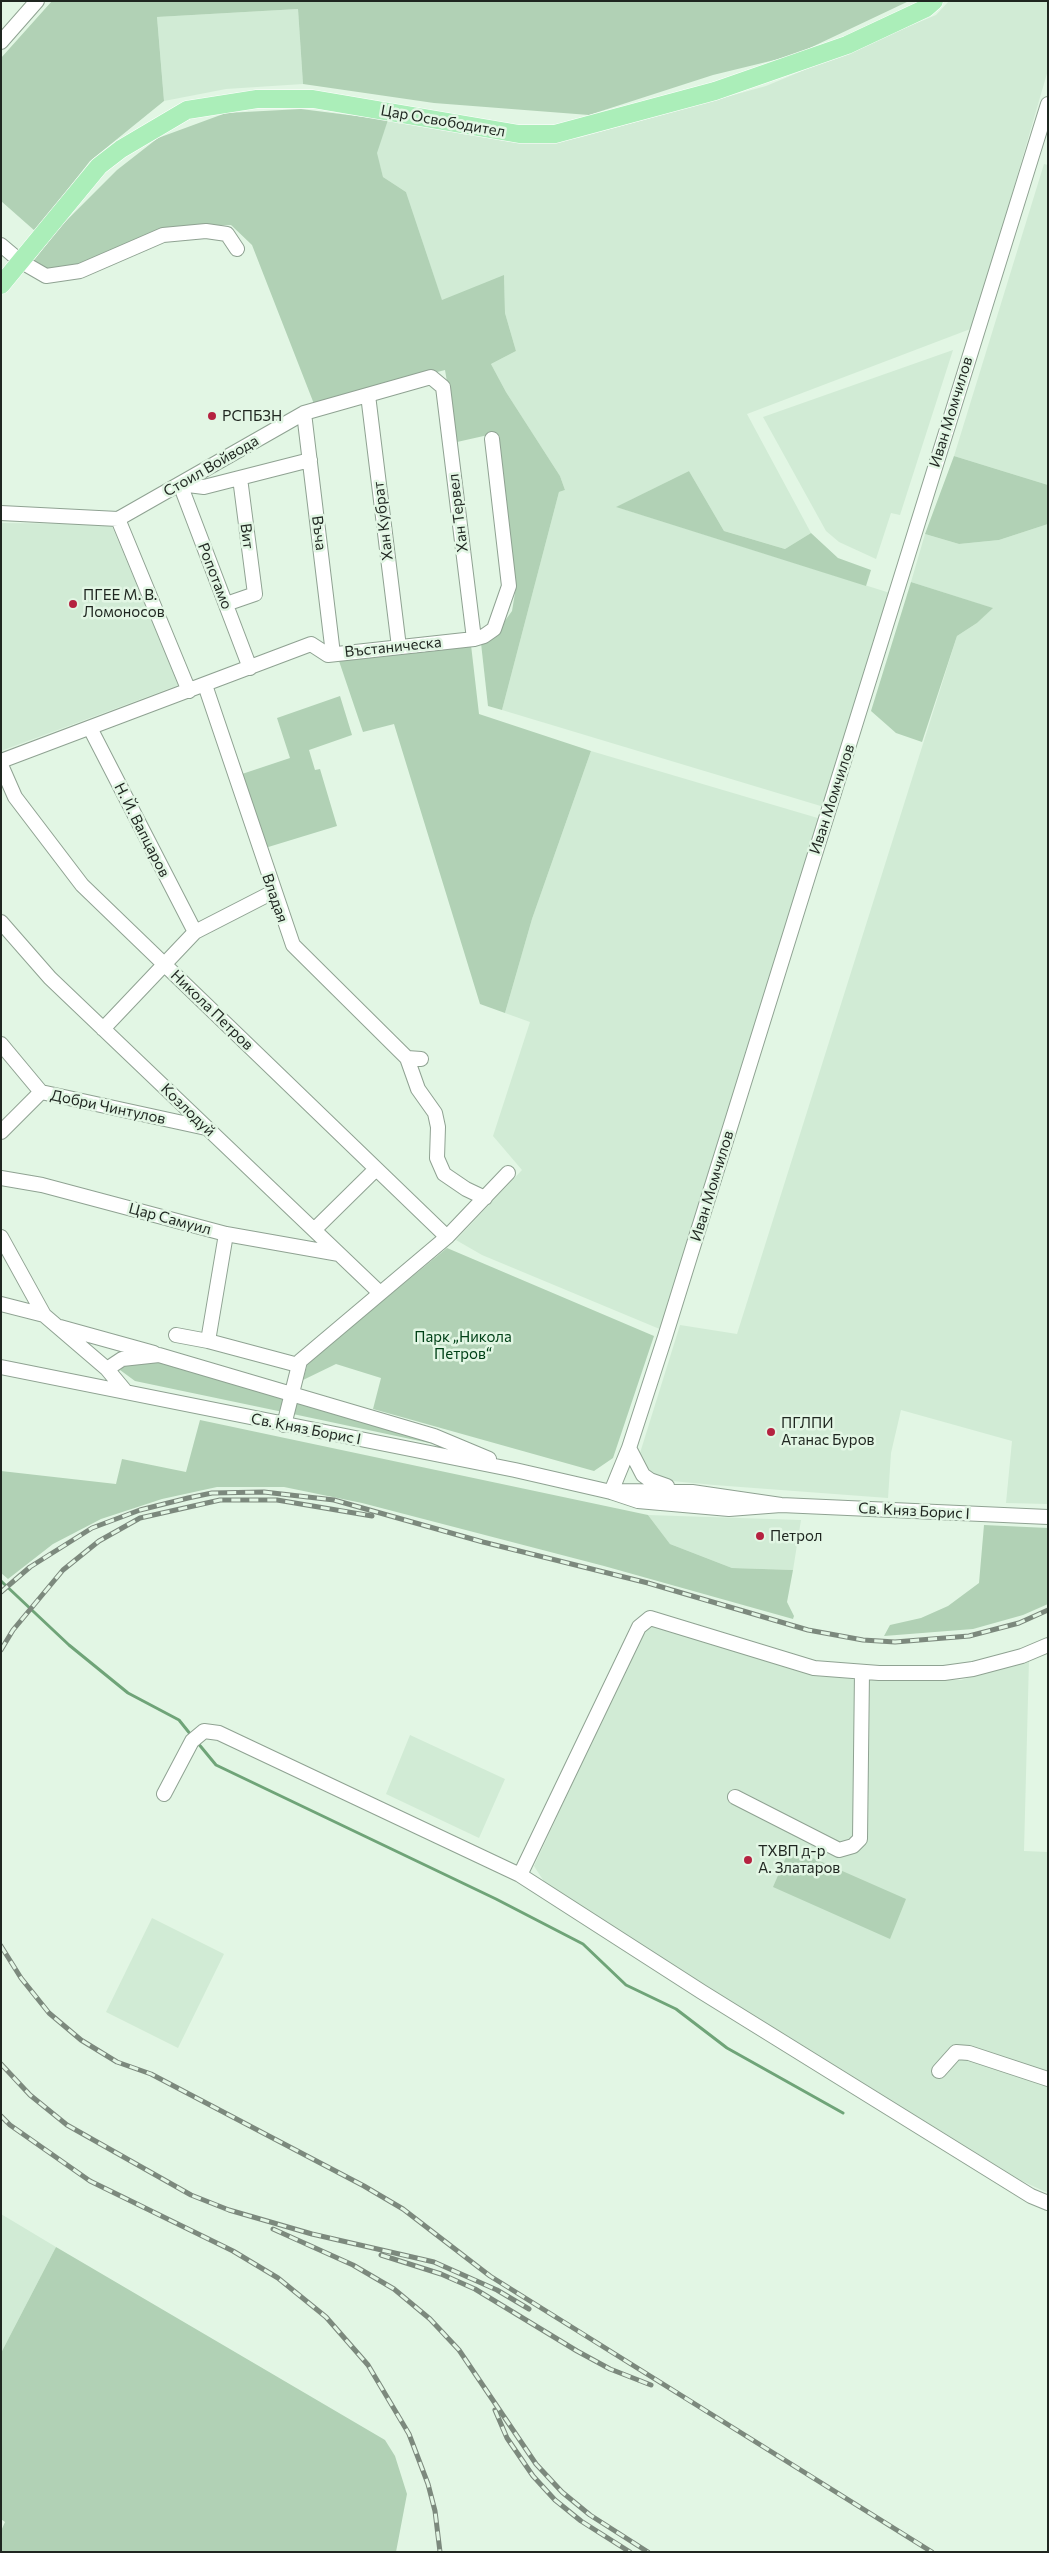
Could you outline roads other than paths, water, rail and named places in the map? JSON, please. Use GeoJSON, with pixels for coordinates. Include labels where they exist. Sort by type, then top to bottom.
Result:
{"type":"FeatureCollection","features":[{"type":"Feature","properties":{"kind":"main road","name":"Цар Освободител"},"geometry":{"type":"LineString","coordinates":[[1,285],[99,166],[121,149],[187,110],[257,99],[313,100],[519,134],[554,134],[715,92],[828,52],[926,8],[934,1]]}},
{"type":"Feature","properties":{"kind":"street"},"geometry":{"type":"LineString","coordinates":[[1,42],[37,1]]}},
{"type":"Feature","properties":{"kind":"street","name":"Иван Момчилов"},"geometry":{"type":"LineString","coordinates":[[611,1492],[629,1448],[666,1337],[813,860],[828,817],[1013,210],[1048,104]]}},
{"type":"Feature","properties":{"kind":"street"},"geometry":{"type":"LineString","coordinates":[[1,244],[20,261],[46,276],[80,271],[162,235],[206,231],[227,234],[237,249]]}},
{"type":"Feature","properties":{"kind":"street","name":"Стоил Войвода"},"geometry":{"type":"LineString","coordinates":[[118,519],[304,413],[431,377],[443,387]]}},
{"type":"Feature","properties":{"kind":"street","name":"Хан Тервел"},"geometry":{"type":"LineString","coordinates":[[443,387],[474,639]]}},
{"type":"Feature","properties":{"kind":"street","name":"Хан Кубрат"},"geometry":{"type":"LineString","coordinates":[[368,395],[399,647]]}},
{"type":"Feature","properties":{"kind":"street","name":"Въча"},"geometry":{"type":"LineString","coordinates":[[304,413],[333,654]]}},
{"type":"Feature","properties":{"kind":"street","name":"Въстаническа"},"geometry":{"type":"LineString","coordinates":[[1,761],[311,644],[328,656],[474,639],[494,629],[509,586],[492,439]]}},
{"type":"Feature","properties":{"kind":"street"},"geometry":{"type":"LineString","coordinates":[[180,484],[204,487],[310,460]]}},
{"type":"Feature","properties":{"kind":"street","name":"Вит"},"geometry":{"type":"LineString","coordinates":[[226,604],[255,594],[240,478]]}},
{"type":"Feature","properties":{"kind":"street","name":"Ропотамо"},"geometry":{"type":"LineString","coordinates":[[180,484],[250,668]]}},
{"type":"Feature","properties":{"kind":"street"},"geometry":{"type":"LineString","coordinates":[[1,513],[118,519],[189,691]]}},
{"type":"Feature","properties":{"kind":"street","name":"Владая"},"geometry":{"type":"LineString","coordinates":[[205,685],[292,945],[407,1058]]}},
{"type":"Feature","properties":{"kind":"street","name":"Н. Й. Вапцаров"},"geometry":{"type":"LineString","coordinates":[[90,728],[195,932]]}},
{"type":"Feature","properties":{"kind":"street","name":"Никола Петров"},"geometry":{"type":"LineString","coordinates":[[1,765],[15,797],[82,885],[447,1237]]}},
{"type":"Feature","properties":{"kind":"street"},"geometry":{"type":"LineString","coordinates":[[103,1029],[195,932],[273,892]]}},
{"type":"Feature","properties":{"kind":"street","name":"Козлодуй"},"geometry":{"type":"LineString","coordinates":[[1,922],[50,978],[380,1293]]}},
{"type":"Feature","properties":{"kind":"street","name":"Добри Чинтулов"},"geometry":{"type":"LineString","coordinates":[[1,1044],[41,1092],[206,1128]]}},
{"type":"Feature","properties":{"kind":"street"},"geometry":{"type":"LineString","coordinates":[[421,1059],[407,1058],[418,1089],[435,1113],[438,1127],[437,1158],[444,1174],[474,1194],[486,1198]]}},
{"type":"Feature","properties":{"kind":"street"},"geometry":{"type":"LineString","coordinates":[[1,1132],[41,1092]]}},
{"type":"Feature","properties":{"kind":"street"},"geometry":{"type":"LineString","coordinates":[[314,1230],[376,1169]]}},
{"type":"Feature","properties":{"kind":"street"},"geometry":{"type":"LineString","coordinates":[[284,1425],[300,1361],[447,1237],[508,1173]]}},
{"type":"Feature","properties":{"kind":"street","name":"Цар Самуил"},"geometry":{"type":"LineString","coordinates":[[1,1178],[42,1185],[226,1234],[340,1254]]}},
{"type":"Feature","properties":{"kind":"street"},"geometry":{"type":"LineString","coordinates":[[208,1341],[226,1234]]}},
{"type":"Feature","properties":{"kind":"street"},"geometry":{"type":"LineString","coordinates":[[1,1237],[44,1315]]}},
{"type":"Feature","properties":{"kind":"street"},"geometry":{"type":"LineString","coordinates":[[1,1304],[44,1315],[107,1369],[126,1392]]}},
{"type":"Feature","properties":{"kind":"street"},"geometry":{"type":"LineString","coordinates":[[59,1326],[434,1436],[515,1470]]}},
{"type":"Feature","properties":{"kind":"street"},"geometry":{"type":"LineString","coordinates":[[176,1336],[208,1341],[298,1365]]}},
{"type":"Feature","properties":{"kind":"street"},"geometry":{"type":"LineString","coordinates":[[107,1369],[122,1359],[159,1355]]}},
{"type":"Feature","properties":{"kind":"street","name":"Св. Княз Борис I"},"geometry":{"type":"LineString","coordinates":[[1,1367],[515,1470],[638,1500],[729,1509],[781,1505]]}},
{"type":"Feature","properties":{"kind":"street"},"geometry":{"type":"LineString","coordinates":[[629,1448],[640,1470],[650,1480],[692,1492]]}},
{"type":"Feature","properties":{"kind":"street","name":"Св. Княз Борис I"},"geometry":{"type":"LineString","coordinates":[[611,1492],[639,1490],[692,1492],[781,1505],[1048,1517]]}},
{"type":"Feature","properties":{"kind":"street"},"geometry":{"type":"LineString","coordinates":[[520,1874],[639,1627],[650,1618],[814,1668],[862,1672],[944,1672],[973,1669],[1022,1656],[1048,1645]]}},
{"type":"Feature","properties":{"kind":"street"},"geometry":{"type":"LineString","coordinates":[[735,1797],[839,1850],[853,1846],[860,1839],[862,1672]]}},
{"type":"Feature","properties":{"kind":"street"},"geometry":{"type":"LineString","coordinates":[[164,1794],[192,1741],[204,1731],[218,1733],[520,1874],[710,1997],[1031,2196],[1048,2203]]}},
{"type":"Feature","properties":{"kind":"street"},"geometry":{"type":"LineString","coordinates":[[939,2071],[956,2052],[969,2053],[1048,2079]]}},
{"type":"Feature","properties":{"kind":"waterway"},"geometry":{"type":"LineString","coordinates":[[1,1581],[69,1645],[128,1693],[179,1720],[191,1735]]}},
{"type":"Feature","properties":{"kind":"waterway"},"geometry":{"type":"LineString","coordinates":[[197,1742],[216,1765],[496,1899],[583,1944],[626,1985],[676,2009],[727,2048],[843,2113]]}},
{"type":"Feature","properties":{"kind":"railway"},"geometry":{"type":"LineString","coordinates":[[1,1592],[30,1567],[92,1528],[140,1510],[188,1498],[212,1493],[264,1492],[334,1500],[483,1542],[648,1583],[808,1630],[863,1640],[895,1642],[969,1636],[1019,1623],[1048,1610]]}},
{"type":"Feature","properties":{"kind":"railway"},"geometry":{"type":"LineString","coordinates":[[1,1650],[13,1630],[63,1570],[99,1541],[140,1518],[220,1500],[277,1500],[372,1516]]}},
{"type":"Feature","properties":{"kind":"railway"},"geometry":{"type":"LineString","coordinates":[[1,1946],[21,1978],[49,2013],[81,2040],[117,2062],[151,2074],[364,2186],[403,2209],[490,2276],[932,2552]]}},
{"type":"Feature","properties":{"kind":"railway"},"geometry":{"type":"LineString","coordinates":[[1,2064],[30,2095],[67,2125],[191,2195],[229,2210],[312,2234],[434,2262],[497,2290],[529,2309]]}},
{"type":"Feature","properties":{"kind":"railway"},"geometry":{"type":"LineString","coordinates":[[1,2116],[10,2125],[90,2181],[233,2251],[278,2278],[326,2317],[368,2365],[409,2434],[428,2484],[435,2511],[440,2552]]}},
{"type":"Feature","properties":{"kind":"railway"},"geometry":{"type":"LineString","coordinates":[[273,2229],[353,2265],[394,2289],[430,2319],[459,2350],[536,2464],[562,2492],[590,2515],[648,2552]]}},
{"type":"Feature","properties":{"kind":"railway"},"geometry":{"type":"LineString","coordinates":[[381,2255],[441,2274],[475,2289],[577,2351],[610,2369],[651,2385]]}},
{"type":"Feature","properties":{"kind":"railway"},"geometry":{"type":"LineString","coordinates":[[495,2410],[507,2438],[533,2476],[555,2500],[581,2521],[630,2552]]}},
{"type":"Feature","properties":{"kind":"place","name":"РСПБЗН"},"geometry":{"type":"Point","coordinates":[212,416]}},
{"type":"Feature","properties":{"kind":"place","name":"ПГЕЕ М. В. Ломоносов"},"geometry":{"type":"Point","coordinates":[73,604]}},
{"type":"Feature","properties":{"kind":"place","name":"ПГЛПИ Атанас Буров"},"geometry":{"type":"Point","coordinates":[771,1432]}},
{"type":"Feature","properties":{"kind":"place","name":"Петрол"},"geometry":{"type":"Point","coordinates":[760,1536]}},
{"type":"Feature","properties":{"kind":"place","name":"ТХВП д-р А. Златаров"},"geometry":{"type":"Point","coordinates":[748,1860]}},
{"type":"Feature","properties":{"kind":"park label","name":"Парк „Никола Петров“"},"geometry":{"type":"Point","coordinates":[463,1346]}}]}
